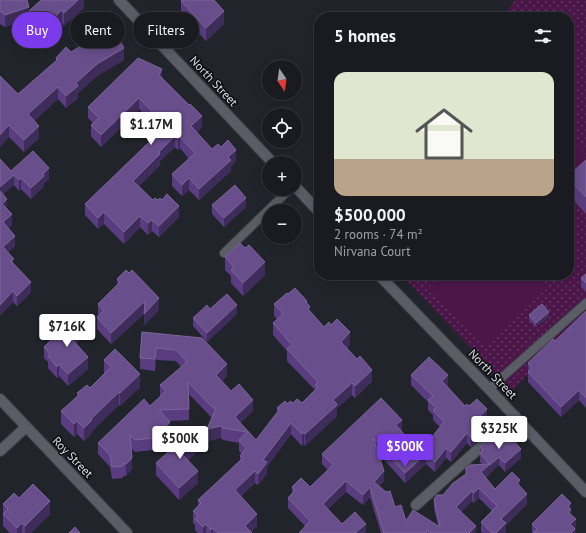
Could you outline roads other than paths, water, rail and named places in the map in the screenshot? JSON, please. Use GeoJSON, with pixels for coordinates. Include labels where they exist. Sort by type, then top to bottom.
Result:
{"type":"FeatureCollection","features":[{"type":"Feature","properties":{"kind":"street","name":"North Street"},"geometry":{"type":"LineString","coordinates":[[119,0],[266,156]]}},
{"type":"Feature","properties":{"kind":"street"},"geometry":{"type":"LineString","coordinates":[[302,194],[314,207]]}},
{"type":"Feature","properties":{"kind":"street","name":"North Street"},"geometry":{"type":"LineString","coordinates":[[384,280],[586,492]]}},
{"type":"Feature","properties":{"kind":"street","name":"Roy Street"},"geometry":{"type":"LineString","coordinates":[[0,399],[127,533]]}},
{"type":"Feature","properties":{"kind":"street"},"geometry":{"type":"LineString","coordinates":[[416,505],[515,416]]}},
{"type":"Feature","properties":{"kind":"street"},"geometry":{"type":"LineString","coordinates":[[0,451],[26,427]]}},
{"type":"Feature","properties":{"kind":"lane"},"geometry":{"type":"LineString","coordinates":[[224,254],[283,196]]}},
{"type":"Feature","properties":{"kind":"lane"},"geometry":{"type":"LineString","coordinates":[[489,389],[586,303]]}}]}
